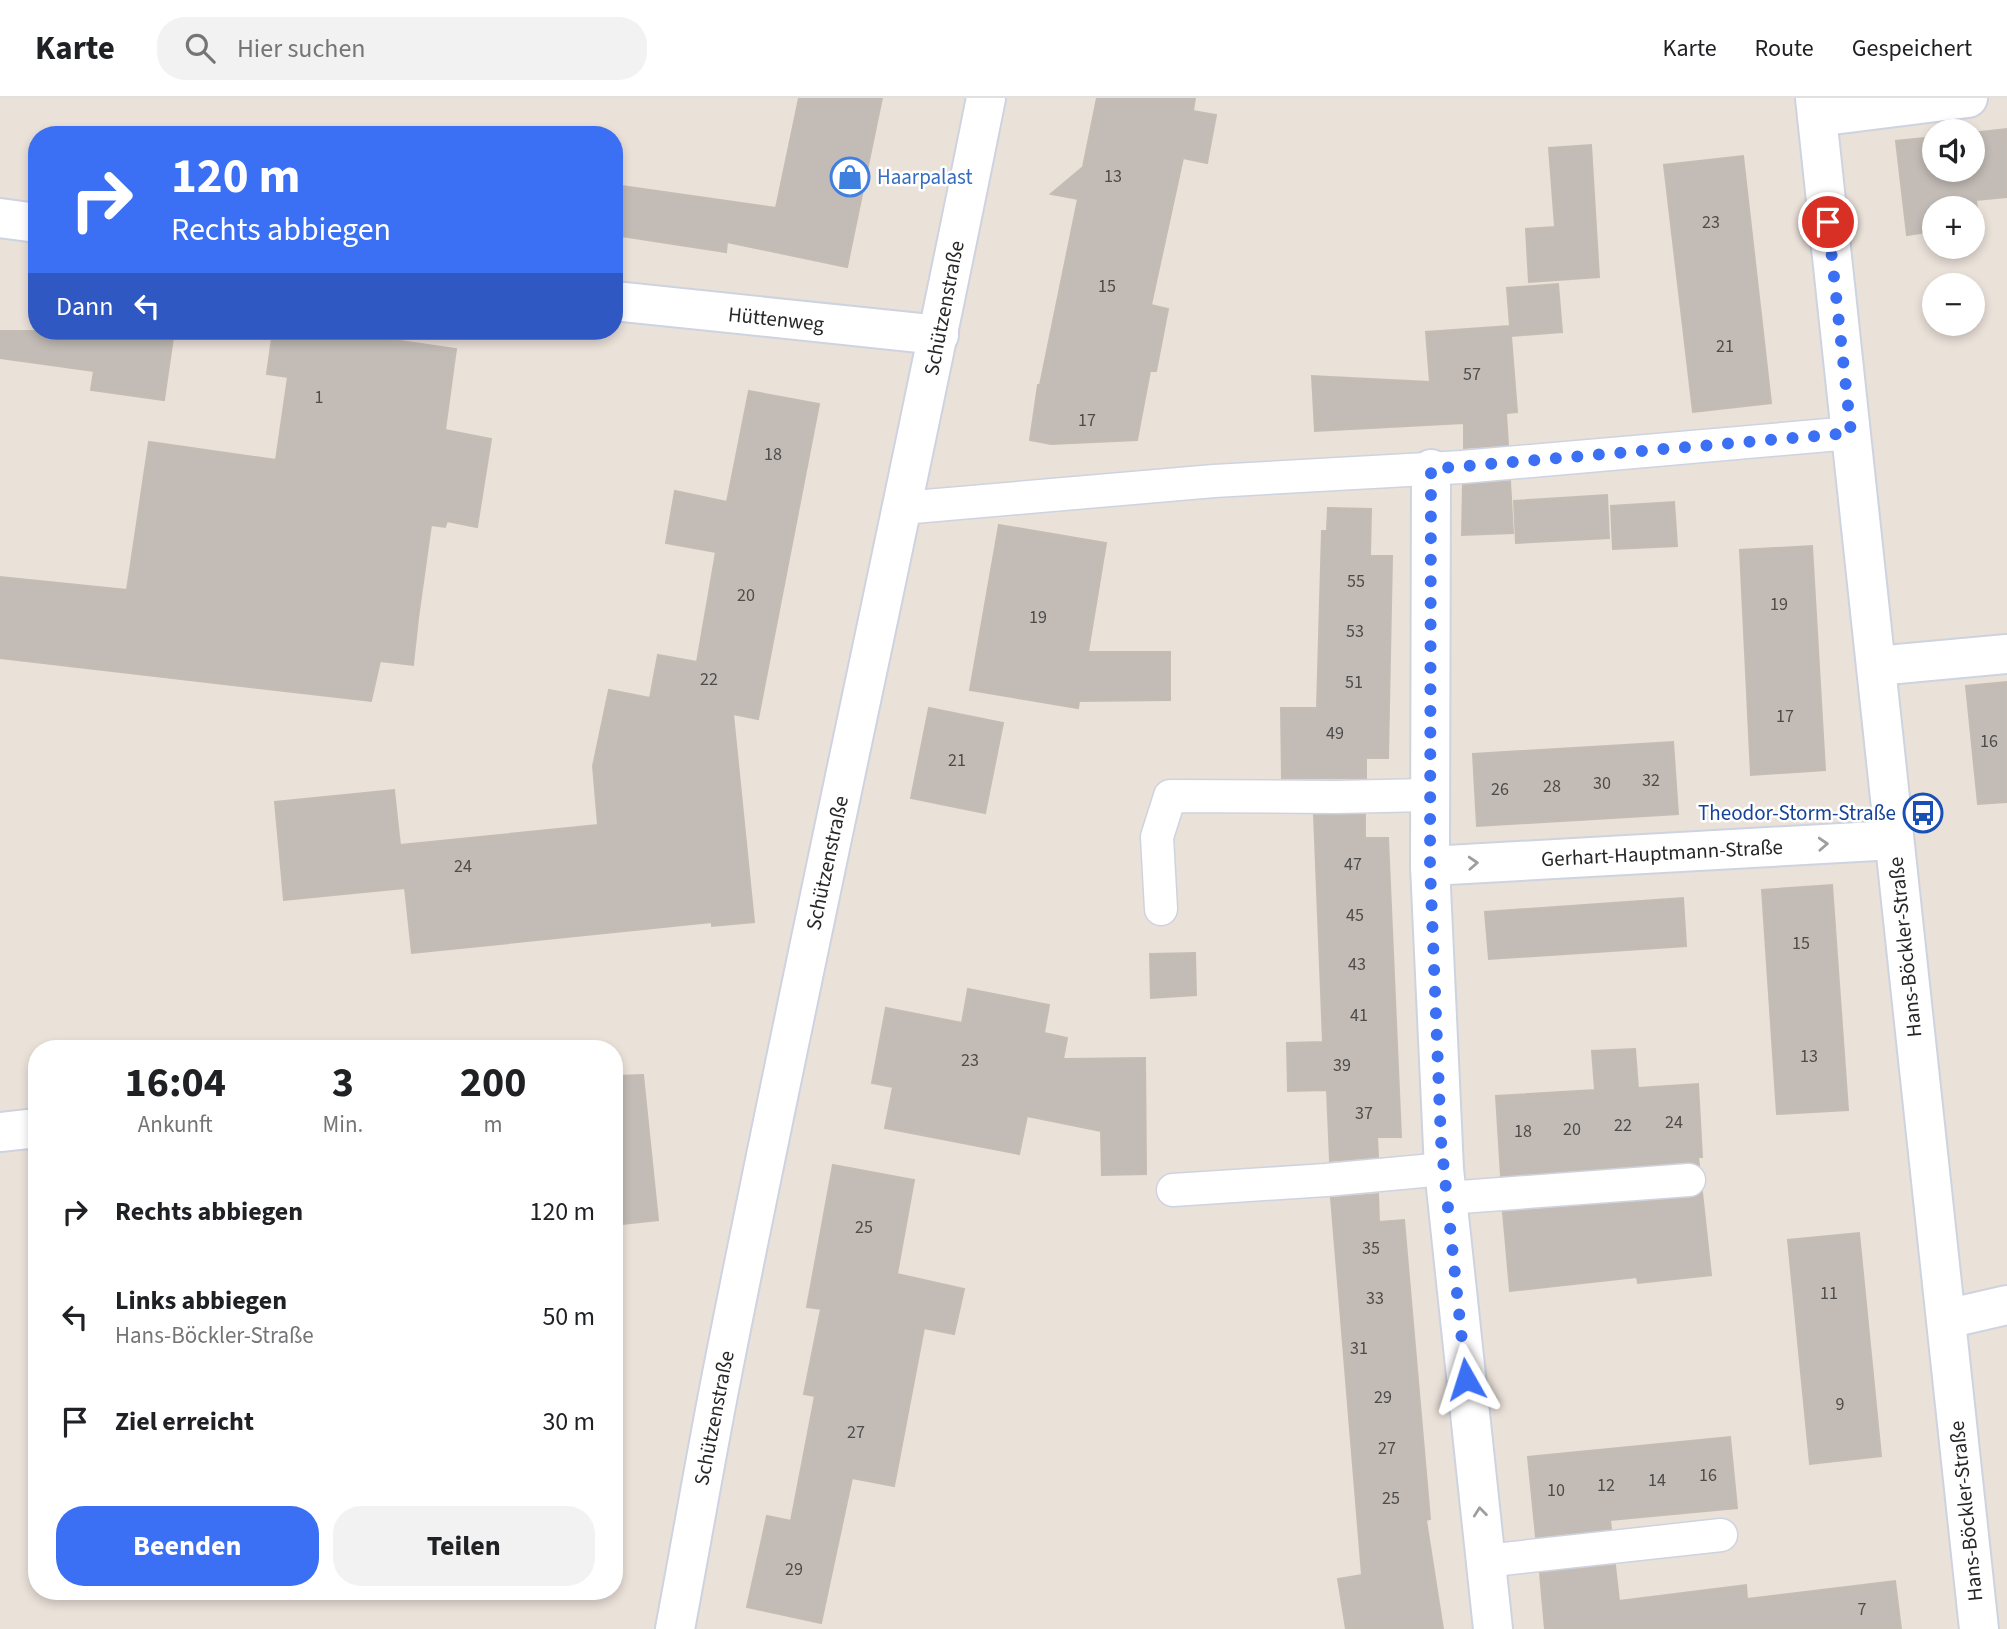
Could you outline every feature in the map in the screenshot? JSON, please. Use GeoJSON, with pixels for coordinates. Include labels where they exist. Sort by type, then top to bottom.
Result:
{"type":"FeatureCollection","features":[{"type":"Feature","properties":{"kind":"street","name":"Schützenstraße"},"geometry":{"type":"LineString","coordinates":[[675,1629],[741,1281],[814,920],[939,335],[985,98]]}},
{"type":"Feature","properties":{"kind":"street"},"geometry":{"type":"LineString","coordinates":[[1816,108],[1968,98]]}},
{"type":"Feature","properties":{"kind":"street","name":"Hans-Böckler-Straße"},"geometry":{"type":"LineString","coordinates":[[1816,108],[1979,1629]]}},
{"type":"Feature","properties":{"kind":"street"},"geometry":{"type":"LineString","coordinates":[[0,218],[28,222]]}},
{"type":"Feature","properties":{"kind":"street","name":"Hüttenweg"},"geometry":{"type":"LineString","coordinates":[[623,303],[939,335]]}},
{"type":"Feature","properties":{"kind":"street"},"geometry":{"type":"LineString","coordinates":[[1431,469],[1430,866],[1445,1183],[1493,1629]]}},
{"type":"Feature","properties":{"kind":"street"},"geometry":{"type":"LineString","coordinates":[[1876,666],[2007,654]]}},
{"type":"Feature","properties":{"kind":"street","name":"Gerhart-Hauptmann-Straße"},"geometry":{"type":"LineString","coordinates":[[1430,866],[1894,840]]}},
{"type":"Feature","properties":{"kind":"street"},"geometry":{"type":"LineString","coordinates":[[0,1132],[28,1129]]}},
{"type":"Feature","properties":{"kind":"street"},"geometry":{"type":"LineString","coordinates":[[1946,1318],[2007,1306]]}},
{"type":"Feature","properties":{"kind":"lane"},"geometry":{"type":"LineString","coordinates":[[902,508],[1214,481],[1431,469],[1851,433]]}},
{"type":"Feature","properties":{"kind":"lane"},"geometry":{"type":"LineString","coordinates":[[1161,909],[1157,837],[1170,796],[1429,795]]}},
{"type":"Feature","properties":{"kind":"lane"},"geometry":{"type":"LineString","coordinates":[[1172,1190],[1326,1180],[1445,1183],[1689,1180]]}},
{"type":"Feature","properties":{"kind":"lane"},"geometry":{"type":"LineString","coordinates":[[1485,1561],[1721,1535]]}},
{"type":"Feature","properties":{"kind":"building"},"geometry":{"type":"Polygon","coordinates":[[[799,98],[882,98],[847,267],[727,242],[726,252],[623,236],[623,186],[776,208],[799,98]]]}},
{"type":"Feature","properties":{"kind":"building"},"geometry":{"type":"Polygon","coordinates":[[[1097,98],[1195,98],[1193,111],[1216,115],[1207,163],[1183,158],[1151,305],[1168,309],[1156,371],[1150,371],[1137,440],[1051,444],[1030,440],[1038,385],[1078,199],[1051,194],[1083,167],[1097,98]]]}},
{"type":"Feature","properties":{"kind":"building"},"geometry":{"type":"Polygon","coordinates":[[[2007,129],[2007,197],[1985,199],[1985,196],[1922,196],[1922,233],[1907,235],[1896,141],[1922,138],[1922,182],[1985,182],[1985,132],[2007,129]]]}},
{"type":"Feature","properties":{"kind":"building"},"geometry":{"type":"Polygon","coordinates":[[[1591,145],[1599,277],[1529,282],[1526,229],[1555,227],[1549,148],[1591,145]]]}},
{"type":"Feature","properties":{"kind":"building"},"geometry":{"type":"Polygon","coordinates":[[[1743,156],[1771,403],[1693,412],[1664,165],[1743,156]]]}},
{"type":"Feature","properties":{"kind":"building"},"geometry":{"type":"Polygon","coordinates":[[[1558,284],[1562,332],[1511,336],[1517,412],[1506,413],[1508,445],[1464,448],[1464,423],[1315,431],[1312,376],[1430,382],[1426,332],[1510,326],[1507,288],[1558,284]]]}},
{"type":"Feature","properties":{"kind":"building"},"geometry":{"type":"Polygon","coordinates":[[[0,331],[28,331],[28,340],[173,340],[164,400],[91,390],[94,371],[0,358],[0,331]]]}},
{"type":"Feature","properties":{"kind":"building"},"geometry":{"type":"Polygon","coordinates":[[[272,340],[394,340],[456,349],[445,430],[491,439],[477,527],[447,521],[445,527],[431,525],[413,665],[380,661],[371,701],[0,658],[0,577],[127,590],[149,442],[276,460],[288,377],[267,374],[272,340]]]}},
{"type":"Feature","properties":{"kind":"building"},"geometry":{"type":"Polygon","coordinates":[[[749,391],[819,404],[758,719],[733,714],[754,922],[712,926],[712,922],[412,953],[405,888],[284,900],[275,802],[394,790],[400,845],[598,825],[593,766],[609,690],[650,698],[658,655],[697,662],[716,552],[666,543],[675,491],[727,502],[749,391]]]}},
{"type":"Feature","properties":{"kind":"building"},"geometry":{"type":"Polygon","coordinates":[[[1510,481],[1513,533],[1462,535],[1463,485],[1510,481]]]}},
{"type":"Feature","properties":{"kind":"building"},"geometry":{"type":"Polygon","coordinates":[[[1607,495],[1609,538],[1516,543],[1514,501],[1607,495]]]}},
{"type":"Feature","properties":{"kind":"building"},"geometry":{"type":"Polygon","coordinates":[[[1674,502],[1677,546],[1613,549],[1611,506],[1674,502]]]}},
{"type":"Feature","properties":{"kind":"building"},"geometry":{"type":"Polygon","coordinates":[[[1328,508],[1371,509],[1370,556],[1392,556],[1388,758],[1366,758],[1366,778],[1282,778],[1281,708],[1317,708],[1322,531],[1327,531],[1328,508]]]}},
{"type":"Feature","properties":{"kind":"building"},"geometry":{"type":"Polygon","coordinates":[[[999,525],[1106,543],[1088,652],[1170,652],[1170,700],[1079,701],[1078,708],[970,690],[999,525]]]}},
{"type":"Feature","properties":{"kind":"building"},"geometry":{"type":"Polygon","coordinates":[[[1812,546],[1825,770],[1751,775],[1740,550],[1812,546]]]}},
{"type":"Feature","properties":{"kind":"building"},"geometry":{"type":"Polygon","coordinates":[[[2007,682],[2007,802],[1978,804],[1966,686],[2007,682]]]}},
{"type":"Feature","properties":{"kind":"building"},"geometry":{"type":"Polygon","coordinates":[[[929,708],[1003,723],[985,813],[911,798],[929,708]]]}},
{"type":"Feature","properties":{"kind":"building"},"geometry":{"type":"Polygon","coordinates":[[[1673,742],[1678,814],[1477,826],[1473,754],[1673,742]]]}},
{"type":"Feature","properties":{"kind":"building"},"geometry":{"type":"Polygon","coordinates":[[[1314,815],[1365,815],[1365,838],[1388,838],[1401,1137],[1377,1137],[1378,1157],[1330,1161],[1327,1090],[1288,1091],[1287,1043],[1323,1042],[1314,815]]]}},
{"type":"Feature","properties":{"kind":"building"},"geometry":{"type":"Polygon","coordinates":[[[1832,885],[1848,1110],[1777,1114],[1762,890],[1832,885]]]}},
{"type":"Feature","properties":{"kind":"building"},"geometry":{"type":"Polygon","coordinates":[[[1683,898],[1686,946],[1489,959],[1485,912],[1683,898]]]}},
{"type":"Feature","properties":{"kind":"building"},"geometry":{"type":"Polygon","coordinates":[[[1195,953],[1196,995],[1151,998],[1150,954],[1195,953]]]}},
{"type":"Feature","properties":{"kind":"building"},"geometry":{"type":"Polygon","coordinates":[[[968,989],[1049,1005],[1044,1033],[1067,1038],[1063,1059],[1145,1058],[1146,1174],[1102,1175],[1101,1131],[1027,1116],[1019,1154],[885,1128],[893,1087],[872,1083],[886,1008],[962,1023],[968,989]]]}},
{"type":"Feature","properties":{"kind":"building"},"geometry":{"type":"Polygon","coordinates":[[[1635,1049],[1638,1088],[1698,1084],[1702,1157],[1698,1157],[1699,1165],[1688,1162],[1501,1176],[1496,1096],[1595,1090],[1592,1051],[1635,1049]]]}},
{"type":"Feature","properties":{"kind":"building"},"geometry":{"type":"Polygon","coordinates":[[[643,1075],[658,1220],[623,1224],[623,1076],[643,1075]]]}},
{"type":"Feature","properties":{"kind":"building"},"geometry":{"type":"Polygon","coordinates":[[[833,1165],[914,1180],[897,1274],[964,1289],[954,1334],[924,1328],[894,1486],[852,1478],[821,1623],[747,1607],[767,1516],[791,1521],[815,1396],[804,1394],[821,1309],[807,1307],[833,1165]]]}},
{"type":"Feature","properties":{"kind":"building"},"geometry":{"type":"Polygon","coordinates":[[[1702,1192],[1711,1275],[1638,1283],[1637,1277],[1510,1291],[1503,1212],[1690,1198],[1702,1192]]]}},
{"type":"Feature","properties":{"kind":"building"},"geometry":{"type":"Polygon","coordinates":[[[1378,1194],[1379,1222],[1404,1220],[1430,1519],[1426,1520],[1443,1629],[1346,1629],[1338,1579],[1362,1575],[1331,1198],[1378,1194]]]}},
{"type":"Feature","properties":{"kind":"building"},"geometry":{"type":"Polygon","coordinates":[[[1859,1233],[1881,1456],[1810,1464],[1788,1240],[1859,1233]]]}},
{"type":"Feature","properties":{"kind":"building"},"geometry":{"type":"Polygon","coordinates":[[[1730,1437],[1737,1508],[1610,1520],[1611,1529],[1536,1537],[1528,1457],[1730,1437]]]}},
{"type":"Feature","properties":{"kind":"building"},"geometry":{"type":"Polygon","coordinates":[[[1615,1565],[1619,1601],[1746,1585],[1747,1599],[1895,1581],[1901,1629],[1545,1629],[1540,1573],[1615,1565]]]}},
{"type":"Feature","properties":{"kind":"place","name":"Haarpalast"},"geometry":{"type":"Point","coordinates":[850,177]}},
{"type":"Feature","properties":{"kind":"place","name":"Theodor-Storm-Straße"},"geometry":{"type":"Point","coordinates":[1923,813]}},
{"type":"Feature","properties":{"kind":"route"},"geometry":{"type":"LineString","coordinates":[[1466,1379],[1441,1141],[1430,866],[1431,469],[1851,433],[1828,222]]}}]}
